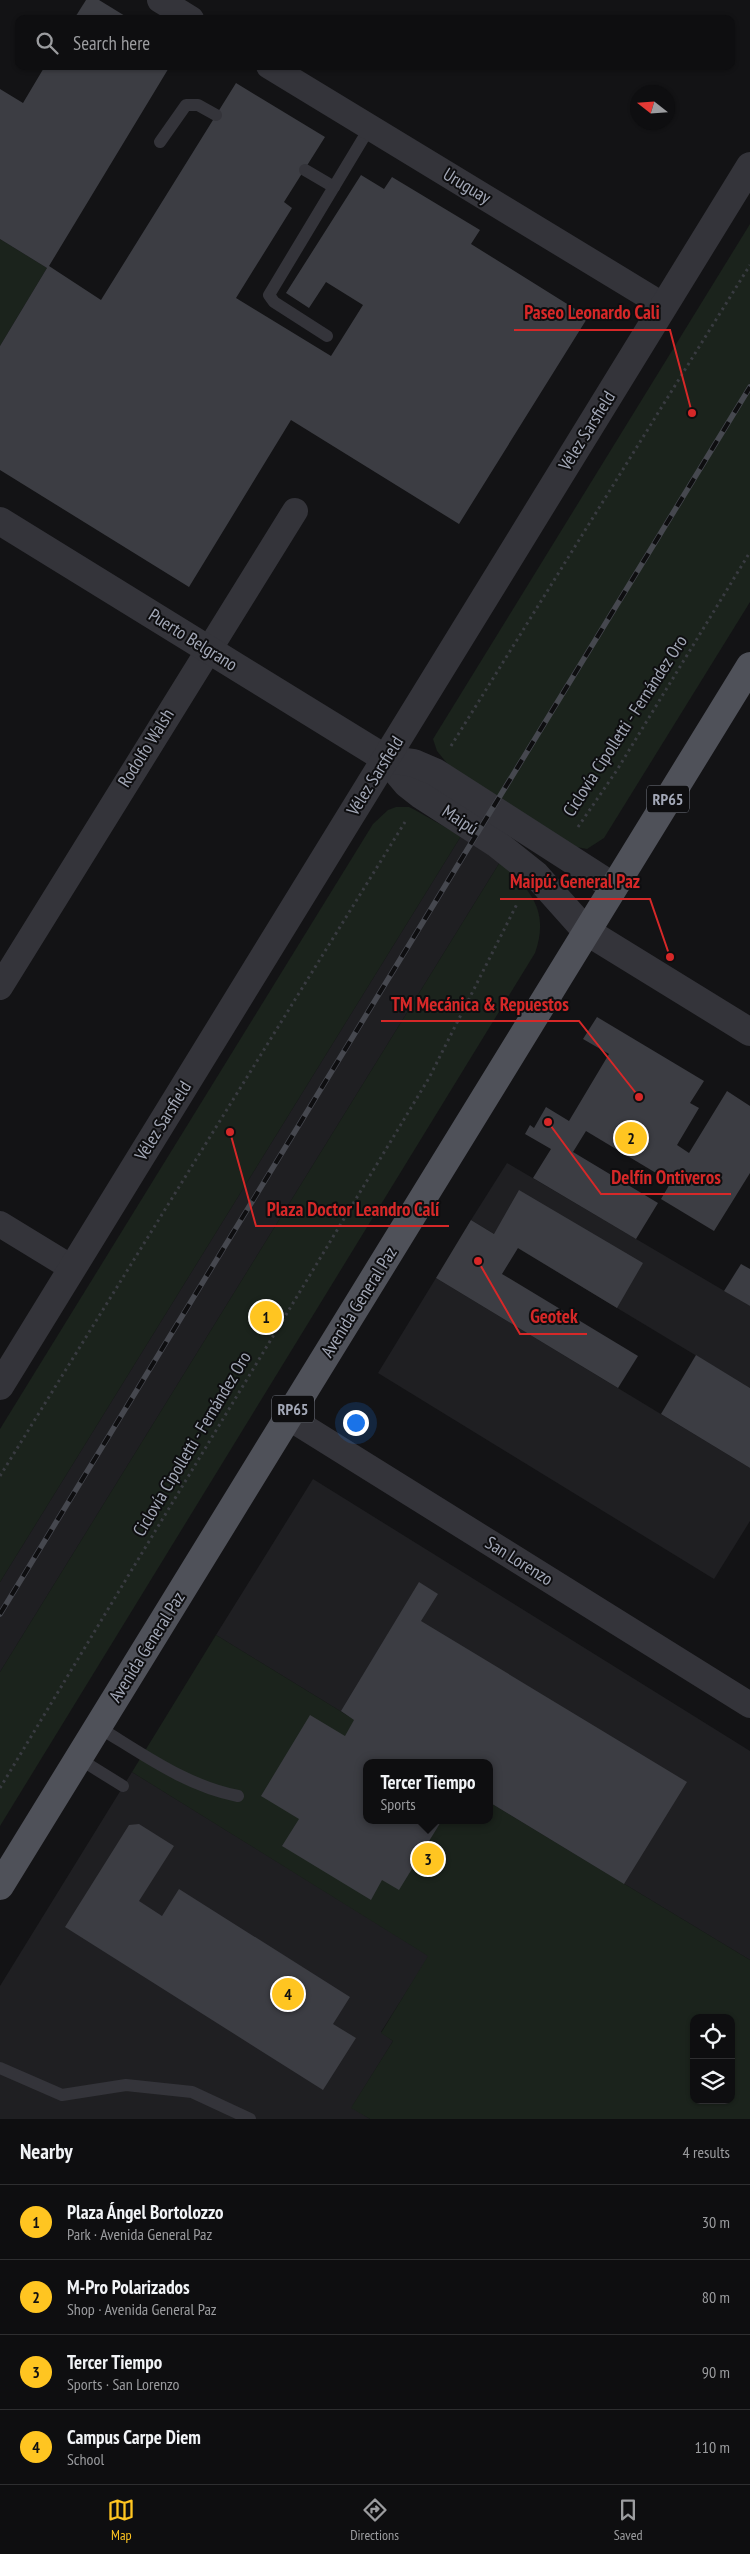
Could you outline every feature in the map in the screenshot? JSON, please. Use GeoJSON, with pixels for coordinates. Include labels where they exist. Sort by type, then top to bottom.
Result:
{"type":"FeatureCollection","features":[{"type":"Feature","properties":{"kind":"main road","name":"Avenida General Paz"},"geometry":{"type":"LineString","coordinates":[[0,1886],[750,666]]}},
{"type":"Feature","properties":{"kind":"street"},"geometry":{"type":"LineString","coordinates":[[160,0],[184,15]]}},
{"type":"Feature","properties":{"kind":"street","name":"Uruguay"},"geometry":{"type":"LineString","coordinates":[[277,70],[664,306]]}},
{"type":"Feature","properties":{"kind":"street","name":"Vélez Sarsfield"},"geometry":{"type":"LineString","coordinates":[[0,1386],[750,166]]}},
{"type":"Feature","properties":{"kind":"street","name":"Rodolfo Walsh"},"geometry":{"type":"LineString","coordinates":[[0,987],[294,511]]}},
{"type":"Feature","properties":{"kind":"street","name":"Puerto Belgrano"},"geometry":{"type":"LineString","coordinates":[[0,521],[386,759]]}},
{"type":"Feature","properties":{"kind":"street","name":"Maipú"},"geometry":{"type":"LineString","coordinates":[[386,759],[414,763],[435,772],[614,887]]}},
{"type":"Feature","properties":{"kind":"street","name":"Maipú"},"geometry":{"type":"LineString","coordinates":[[386,759],[407,784],[421,795],[497,844],[536,874],[586,931],[750,1032]]}},
{"type":"Feature","properties":{"kind":"street"},"geometry":{"type":"LineString","coordinates":[[0,1224],[72,1268]]}},
{"type":"Feature","properties":{"kind":"street","name":"San Lorenzo"},"geometry":{"type":"LineString","coordinates":[[288,1417],[750,1705]]}},
{"type":"Feature","properties":{"kind":"lane"},"geometry":{"type":"LineString","coordinates":[[160,142],[186,105],[198,105],[216,116]]}},
{"type":"Feature","properties":{"kind":"lane"},"geometry":{"type":"LineString","coordinates":[[327,336],[274,302],[269,294],[370,127]]}},
{"type":"Feature","properties":{"kind":"lane"},"geometry":{"type":"LineString","coordinates":[[304,170],[334,187]]}},
{"type":"Feature","properties":{"kind":"lane"},"geometry":{"type":"LineString","coordinates":[[98,1727],[190,1781],[211,1790],[238,1796]]}},
{"type":"Feature","properties":{"kind":"lane"},"geometry":{"type":"LineString","coordinates":[[78,1758],[123,1786]]}},
{"type":"Feature","properties":{"kind":"lane"},"geometry":{"type":"LineString","coordinates":[[0,2068],[62,2095],[126,2085],[192,2092],[250,2119]]}},
{"type":"Feature","properties":{"kind":"path"},"geometry":{"type":"LineString","coordinates":[[435,772],[750,265]]}},
{"type":"Feature","properties":{"kind":"path","name":"Ciclovía Cipolletti - Fernández Oro"},"geometry":{"type":"LineString","coordinates":[[556,850],[586,816],[612,777],[750,552]]}},
{"type":"Feature","properties":{"kind":"path"},"geometry":{"type":"LineString","coordinates":[[0,1476],[421,795]]}},
{"type":"Feature","properties":{"kind":"path","name":"Ciclovía Cipolletti - Fernández Oro"},"geometry":{"type":"LineString","coordinates":[[0,1788],[429,1078],[505,927],[536,874]]}},
{"type":"Feature","properties":{"kind":"shaded area"},"geometry":{"type":"Polygon","coordinates":[[[750,224],[750,602],[604,838],[587,849],[571,846],[450,767],[437,751],[433,739],[750,224]]]}},
{"type":"Feature","properties":{"kind":"shaded area"},"geometry":{"type":"Polygon","coordinates":[[[0,239],[47,268],[0,346],[0,239]]]}},
{"type":"Feature","properties":{"kind":"shaded area"},"geometry":{"type":"Polygon","coordinates":[[[396,807],[409,807],[461,836],[0,1582],[0,1429],[373,824],[388,810],[396,807]]]}},
{"type":"Feature","properties":{"kind":"shaded area"},"geometry":{"type":"Polygon","coordinates":[[[461,836],[500,862],[0,1672],[0,1582],[461,836]]]}},
{"type":"Feature","properties":{"kind":"shaded area"},"geometry":{"type":"Polygon","coordinates":[[[500,862],[520,882],[534,902],[540,925],[535,953],[0,1826],[0,1672],[500,862]]]}},
{"type":"Feature","properties":{"kind":"shaded area"},"geometry":{"type":"Polygon","coordinates":[[[507,1163],[750,1306],[750,1388],[471,1220],[507,1163]]]}},
{"type":"Feature","properties":{"kind":"shaded area"},"geometry":{"type":"Polygon","coordinates":[[[436,1278],[750,1468],[750,1521],[714,1579],[378,1373],[436,1278]]]}},
{"type":"Feature","properties":{"kind":"shaded area"},"geometry":{"type":"Polygon","coordinates":[[[313,1479],[750,1751],[750,1960],[493,1804],[493,1759],[418,1759],[216,1635],[313,1479]]]}},
{"type":"Feature","properties":{"kind":"shaded area"},"geometry":{"type":"Polygon","coordinates":[[[216,1635],[418,1759],[363,1759],[363,1824],[493,1824],[493,1804],[750,1960],[750,2119],[370,2119],[351,2108],[393,2041],[381,2033],[428,1956],[132,1772],[216,1635]]]}},
{"type":"Feature","properties":{"kind":"shaded area"},"geometry":{"type":"Polygon","coordinates":[[[132,1772],[429,1956],[381,2032],[393,2041],[352,2107],[370,2119],[0,2119],[0,1986],[132,1772]]]}},
{"type":"Feature","properties":{"kind":"building"},"geometry":{"type":"Polygon","coordinates":[[[86,0],[99,0],[123,15],[77,15],[86,0]]]}},
{"type":"Feature","properties":{"kind":"building"},"geometry":{"type":"Polygon","coordinates":[[[43,70],[168,70],[49,266],[101,300],[236,83],[325,137],[284,202],[292,208],[236,298],[331,356],[363,305],[326,282],[309,308],[286,293],[361,175],[384,189],[392,177],[480,230],[471,244],[588,317],[459,524],[291,420],[189,587],[0,470],[0,346],[47,268],[0,239],[0,89],[23,103],[43,70]]]}},
{"type":"Feature","properties":{"kind":"building"},"geometry":{"type":"Polygon","coordinates":[[[597,1017],[704,1081],[690,1103],[699,1108],[677,1145],[689,1153],[727,1091],[750,1106],[750,1173],[714,1231],[661,1199],[671,1182],[586,1131],[573,1152],[658,1203],[636,1239],[533,1178],[551,1149],[525,1134],[530,1125],[534,1128],[546,1107],[569,1121],[609,1054],[583,1039],[597,1017]]]}},
{"type":"Feature","properties":{"kind":"building"},"geometry":{"type":"Polygon","coordinates":[[[519,1190],[643,1263],[617,1308],[518,1248],[502,1274],[638,1356],[618,1388],[436,1278],[471,1220],[494,1234],[519,1190]]]}},
{"type":"Feature","properties":{"kind":"building"},"geometry":{"type":"Polygon","coordinates":[[[741,1264],[750,1269],[750,1306],[724,1291],[741,1264]]]}},
{"type":"Feature","properties":{"kind":"building"},"geometry":{"type":"Polygon","coordinates":[[[696,1355],[750,1388],[750,1468],[661,1414],[696,1355]]]}},
{"type":"Feature","properties":{"kind":"building"},"geometry":{"type":"Polygon","coordinates":[[[419,1582],[438,1594],[421,1621],[687,1782],[624,1884],[493,1804],[493,1759],[363,1759],[363,1824],[440,1824],[399,1890],[382,1880],[371,1900],[282,1846],[299,1819],[261,1796],[310,1715],[345,1736],[354,1720],[341,1711],[419,1582]]]}},
{"type":"Feature","properties":{"kind":"building"},"geometry":{"type":"Polygon","coordinates":[[[139,1824],[174,1846],[139,1901],[162,1916],[179,1889],[350,1997],[333,2024],[356,2038],[323,2090],[65,1927],[129,1825],[139,1824]]]}},
{"type":"Feature","properties":{"kind":"railway"},"geometry":{"type":"LineString","coordinates":[[0,1614],[750,387]]}},
{"type":"Feature","properties":{"kind":"place","name":"Paseo Leonardo Cali"},"geometry":{"type":"Point","coordinates":[692,413]}},
{"type":"Feature","properties":{"kind":"place","name":"Maipú: General Paz"},"geometry":{"type":"Point","coordinates":[670,957]}},
{"type":"Feature","properties":{"kind":"place","name":"TM Mecánica & Repuestos"},"geometry":{"type":"Point","coordinates":[639,1097]}},
{"type":"Feature","properties":{"kind":"place","name":"Delfín Ontiveros"},"geometry":{"type":"Point","coordinates":[548,1122]}},
{"type":"Feature","properties":{"kind":"place","name":"Plaza Doctor Leandro Calí"},"geometry":{"type":"Point","coordinates":[230,1132]}},
{"type":"Feature","properties":{"kind":"place","name":"M-Pro Polarizados"},"geometry":{"type":"Point","coordinates":[631,1138]}},
{"type":"Feature","properties":{"kind":"place","name":"Geotek"},"geometry":{"type":"Point","coordinates":[478,1261]}},
{"type":"Feature","properties":{"kind":"place","name":"Plaza Ángel Bortolozzo"},"geometry":{"type":"Point","coordinates":[266,1317]}},
{"type":"Feature","properties":{"kind":"place","name":"Tercer Tiempo"},"geometry":{"type":"Point","coordinates":[428,1859]}},
{"type":"Feature","properties":{"kind":"place","name":"Campus Carpe Diem"},"geometry":{"type":"Point","coordinates":[288,1994]}}]}
